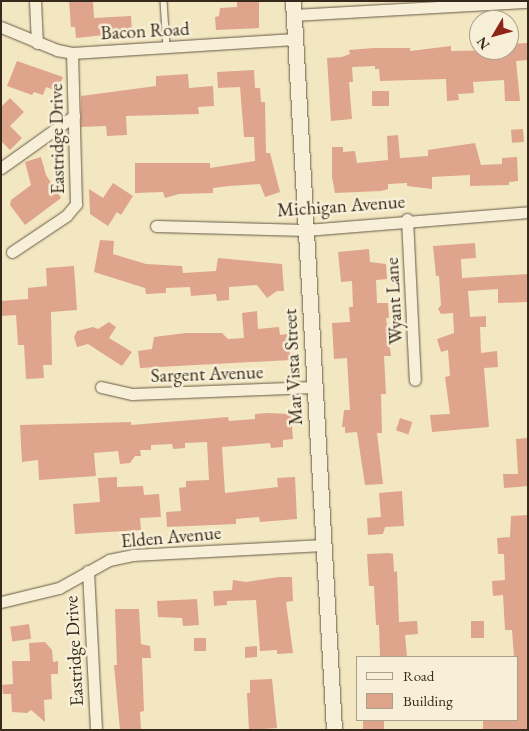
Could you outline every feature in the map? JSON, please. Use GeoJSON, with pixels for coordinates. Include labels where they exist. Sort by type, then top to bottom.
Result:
{"type":"FeatureCollection","features":[{"type":"Feature","properties":{"kind":"street"},"geometry":{"type":"LineString","coordinates":[[35,1],[38,43]]}},
{"type":"Feature","properties":{"kind":"street"},"geometry":{"type":"LineString","coordinates":[[294,8],[528,2]]}},
{"type":"Feature","properties":{"kind":"street","name":"Mar Vista Street"},"geometry":{"type":"LineString","coordinates":[[294,8],[334,730]]}},
{"type":"Feature","properties":{"kind":"street","name":"Bacon Road"},"geometry":{"type":"LineString","coordinates":[[1,27],[38,43],[72,52],[295,39]]}},
{"type":"Feature","properties":{"kind":"street","name":"Eastridge Drive"},"geometry":{"type":"LineString","coordinates":[[12,252],[66,216],[76,204],[72,52]]}},
{"type":"Feature","properties":{"kind":"street"},"geometry":{"type":"LineString","coordinates":[[1,168],[74,116]]}},
{"type":"Feature","properties":{"kind":"street","name":"Michigan Avenue"},"geometry":{"type":"LineString","coordinates":[[156,226],[306,230],[407,219],[528,212]]}},
{"type":"Feature","properties":{"kind":"street","name":"Wyant Lane"},"geometry":{"type":"LineString","coordinates":[[407,219],[416,380]]}},
{"type":"Feature","properties":{"kind":"street","name":"Sargent Avenue"},"geometry":{"type":"LineString","coordinates":[[101,386],[132,394],[314,387]]}},
{"type":"Feature","properties":{"kind":"street","name":"Elden Avenue"},"geometry":{"type":"LineString","coordinates":[[1,602],[60,588],[109,560],[132,555],[323,545]]}},
{"type":"Feature","properties":{"kind":"street","name":"Eastridge Drive"},"geometry":{"type":"LineString","coordinates":[[88,571],[96,730]]}},
{"type":"Feature","properties":{"kind":"lane"},"geometry":{"type":"LineString","coordinates":[[164,1],[167,47]]}},
{"type":"Feature","properties":{"kind":"building"},"geometry":{"type":"Polygon","coordinates":[[[69,1],[93,1],[94,18],[131,16],[132,32],[76,38],[75,27],[71,27],[69,1]]]}},
{"type":"Feature","properties":{"kind":"building"},"geometry":{"type":"Polygon","coordinates":[[[237,1],[259,1],[259,28],[216,30],[215,17],[219,16],[220,8],[237,7],[237,1]]]}},
{"type":"Feature","properties":{"kind":"building"},"geometry":{"type":"Polygon","coordinates":[[[519,43],[528,43],[528,60],[516,61],[520,101],[505,101],[504,80],[473,82],[474,93],[458,94],[459,100],[447,101],[446,79],[380,81],[379,69],[375,69],[375,66],[352,67],[353,82],[349,82],[352,119],[331,121],[327,58],[342,57],[350,54],[349,50],[410,48],[410,51],[451,46],[451,51],[469,51],[469,60],[519,60],[519,43]]]}},
{"type":"Feature","properties":{"kind":"building"},"geometry":{"type":"Polygon","coordinates":[[[17,61],[63,77],[57,91],[46,87],[43,95],[34,92],[32,95],[7,86],[17,61]]]}},
{"type":"Feature","properties":{"kind":"building"},"geometry":{"type":"Polygon","coordinates":[[[254,70],[255,88],[260,88],[261,102],[265,102],[266,153],[270,153],[280,192],[265,197],[260,184],[213,188],[213,193],[179,194],[165,198],[163,192],[135,193],[135,163],[210,163],[210,168],[255,161],[254,137],[244,137],[240,87],[218,88],[217,72],[254,70]]]}},
{"type":"Feature","properties":{"kind":"building"},"geometry":{"type":"Polygon","coordinates":[[[188,74],[189,88],[213,86],[214,106],[198,107],[199,114],[126,116],[127,135],[107,136],[106,126],[81,127],[81,96],[156,86],[156,76],[188,74]]]}},
{"type":"Feature","properties":{"kind":"building"},"geometry":{"type":"Polygon","coordinates":[[[372,91],[389,91],[389,106],[372,106],[372,91]]]}},
{"type":"Feature","properties":{"kind":"building"},"geometry":{"type":"Polygon","coordinates":[[[10,98],[24,112],[10,126],[22,138],[10,150],[1,141],[1,107],[10,98]]]}},
{"type":"Feature","properties":{"kind":"building"},"geometry":{"type":"Polygon","coordinates":[[[523,129],[524,142],[512,143],[511,130],[523,129]]]}},
{"type":"Feature","properties":{"kind":"building"},"geometry":{"type":"Polygon","coordinates":[[[398,135],[400,158],[428,156],[428,150],[475,143],[481,165],[502,164],[502,158],[517,157],[518,181],[509,182],[509,185],[470,186],[470,175],[432,177],[432,189],[407,186],[407,183],[388,184],[388,189],[381,191],[335,193],[332,177],[332,147],[343,147],[343,152],[355,151],[357,163],[388,160],[387,136],[398,135]]]}},
{"type":"Feature","properties":{"kind":"building"},"geometry":{"type":"Polygon","coordinates":[[[41,157],[46,175],[61,198],[25,225],[10,205],[11,200],[31,185],[25,162],[41,157]]]}},
{"type":"Feature","properties":{"kind":"building"},"geometry":{"type":"Polygon","coordinates":[[[113,183],[133,196],[121,215],[117,212],[108,226],[90,214],[89,189],[103,198],[113,183]]]}},
{"type":"Feature","properties":{"kind":"building"},"geometry":{"type":"Polygon","coordinates":[[[100,240],[114,241],[113,254],[146,264],[182,266],[183,273],[216,271],[218,258],[282,264],[284,291],[277,291],[267,298],[257,285],[229,287],[229,300],[217,301],[216,294],[191,296],[190,287],[166,288],[166,293],[146,294],[145,288],[94,272],[100,240]]]}},
{"type":"Feature","properties":{"kind":"building"},"geometry":{"type":"Polygon","coordinates":[[[475,243],[476,258],[461,259],[462,278],[528,274],[528,302],[498,303],[498,289],[468,291],[470,317],[486,316],[486,327],[480,327],[481,353],[497,351],[498,367],[484,368],[489,427],[432,432],[430,415],[450,414],[445,377],[450,376],[448,350],[441,352],[437,339],[454,333],[453,313],[441,314],[438,309],[441,305],[439,276],[436,276],[433,246],[475,243]]]}},
{"type":"Feature","properties":{"kind":"building"},"geometry":{"type":"Polygon","coordinates":[[[369,249],[370,262],[386,264],[387,279],[376,280],[377,303],[388,303],[389,318],[386,318],[391,356],[384,356],[386,394],[381,394],[382,433],[377,433],[383,484],[365,485],[357,432],[345,433],[345,427],[342,427],[344,410],[350,410],[347,358],[334,359],[332,323],[350,322],[349,307],[353,307],[352,281],[341,282],[338,252],[369,249]]]}},
{"type":"Feature","properties":{"kind":"building"},"geometry":{"type":"Polygon","coordinates":[[[74,266],[77,310],[51,312],[52,365],[43,365],[44,378],[26,379],[24,345],[18,345],[16,315],[1,316],[1,301],[28,299],[28,288],[47,286],[46,268],[74,266]]]}},
{"type":"Feature","properties":{"kind":"building"},"geometry":{"type":"Polygon","coordinates":[[[257,311],[258,329],[279,327],[280,335],[287,334],[291,360],[140,368],[138,351],[152,349],[154,337],[186,333],[222,333],[228,339],[244,338],[242,313],[257,311]]]}},
{"type":"Feature","properties":{"kind":"building"},"geometry":{"type":"Polygon","coordinates":[[[109,322],[116,327],[109,338],[132,352],[122,366],[88,344],[77,347],[74,337],[77,331],[93,327],[98,329],[109,322]]]}},
{"type":"Feature","properties":{"kind":"building"},"geometry":{"type":"Polygon","coordinates":[[[255,414],[291,414],[293,439],[283,440],[283,447],[271,448],[270,443],[222,447],[225,493],[278,487],[277,478],[295,477],[297,519],[260,522],[259,517],[236,519],[236,524],[167,527],[166,512],[181,511],[179,488],[186,487],[186,481],[209,480],[207,442],[185,443],[185,448],[173,449],[172,444],[151,445],[151,450],[140,450],[141,456],[135,456],[130,463],[120,464],[118,451],[94,453],[96,476],[39,480],[38,460],[22,462],[20,425],[131,422],[131,425],[228,417],[229,421],[255,419],[255,414]]]}},
{"type":"Feature","properties":{"kind":"building"},"geometry":{"type":"Polygon","coordinates":[[[400,418],[412,422],[408,434],[396,430],[400,418]]]}},
{"type":"Feature","properties":{"kind":"building"},"geometry":{"type":"Polygon","coordinates":[[[528,438],[528,486],[504,488],[503,474],[518,474],[516,439],[528,438]]]}},
{"type":"Feature","properties":{"kind":"building"},"geometry":{"type":"Polygon","coordinates":[[[117,477],[117,487],[143,486],[144,495],[159,494],[161,517],[140,518],[141,530],[75,534],[73,504],[100,502],[98,478],[117,477]]]}},
{"type":"Feature","properties":{"kind":"building"},"geometry":{"type":"Polygon","coordinates":[[[402,491],[404,526],[385,527],[383,534],[368,535],[367,518],[381,517],[379,493],[402,491]]]}},
{"type":"Feature","properties":{"kind":"building"},"geometry":{"type":"Polygon","coordinates":[[[528,515],[528,730],[483,730],[483,721],[519,721],[519,656],[514,656],[512,630],[505,630],[503,595],[493,596],[492,581],[505,580],[504,554],[498,554],[497,538],[510,537],[511,516],[528,515]]]}},
{"type":"Feature","properties":{"kind":"building"},"geometry":{"type":"Polygon","coordinates":[[[367,554],[393,554],[394,572],[397,571],[399,622],[417,621],[418,634],[405,635],[407,656],[380,656],[379,625],[376,625],[374,586],[369,586],[367,554]]]}},
{"type":"Feature","properties":{"kind":"building"},"geometry":{"type":"Polygon","coordinates":[[[292,577],[293,601],[286,602],[293,653],[277,654],[277,650],[260,651],[256,600],[227,601],[227,605],[214,606],[213,591],[232,590],[233,580],[246,582],[292,577]]]}},
{"type":"Feature","properties":{"kind":"building"},"geometry":{"type":"Polygon","coordinates":[[[197,599],[199,625],[183,626],[182,618],[158,617],[157,601],[197,599]]]}},
{"type":"Feature","properties":{"kind":"building"},"geometry":{"type":"Polygon","coordinates":[[[115,609],[139,609],[141,644],[150,646],[151,658],[142,658],[144,711],[140,712],[141,730],[120,730],[114,665],[117,665],[115,609]]]}},
{"type":"Feature","properties":{"kind":"building"},"geometry":{"type":"Polygon","coordinates":[[[471,621],[484,621],[484,638],[471,638],[471,621]]]}},
{"type":"Feature","properties":{"kind":"building"},"geometry":{"type":"Polygon","coordinates":[[[29,624],[31,639],[12,641],[10,627],[29,624]]]}},
{"type":"Feature","properties":{"kind":"building"},"geometry":{"type":"Polygon","coordinates":[[[194,638],[206,638],[206,651],[194,651],[194,638]]]}},
{"type":"Feature","properties":{"kind":"building"},"geometry":{"type":"Polygon","coordinates":[[[45,642],[52,650],[53,662],[58,661],[58,674],[51,674],[52,699],[44,700],[45,722],[31,710],[27,713],[12,712],[11,694],[3,694],[2,685],[13,684],[12,661],[30,661],[29,643],[45,642]]]}},
{"type":"Feature","properties":{"kind":"building"},"geometry":{"type":"Polygon","coordinates":[[[257,646],[257,657],[245,658],[245,647],[257,646]]]}},
{"type":"Feature","properties":{"kind":"building"},"geometry":{"type":"Polygon","coordinates":[[[272,679],[277,728],[249,730],[247,693],[250,693],[250,680],[272,679]]]}},
{"type":"Feature","properties":{"kind":"building"},"geometry":{"type":"Polygon","coordinates":[[[363,721],[384,721],[384,730],[363,730],[363,721]]]}}]}
